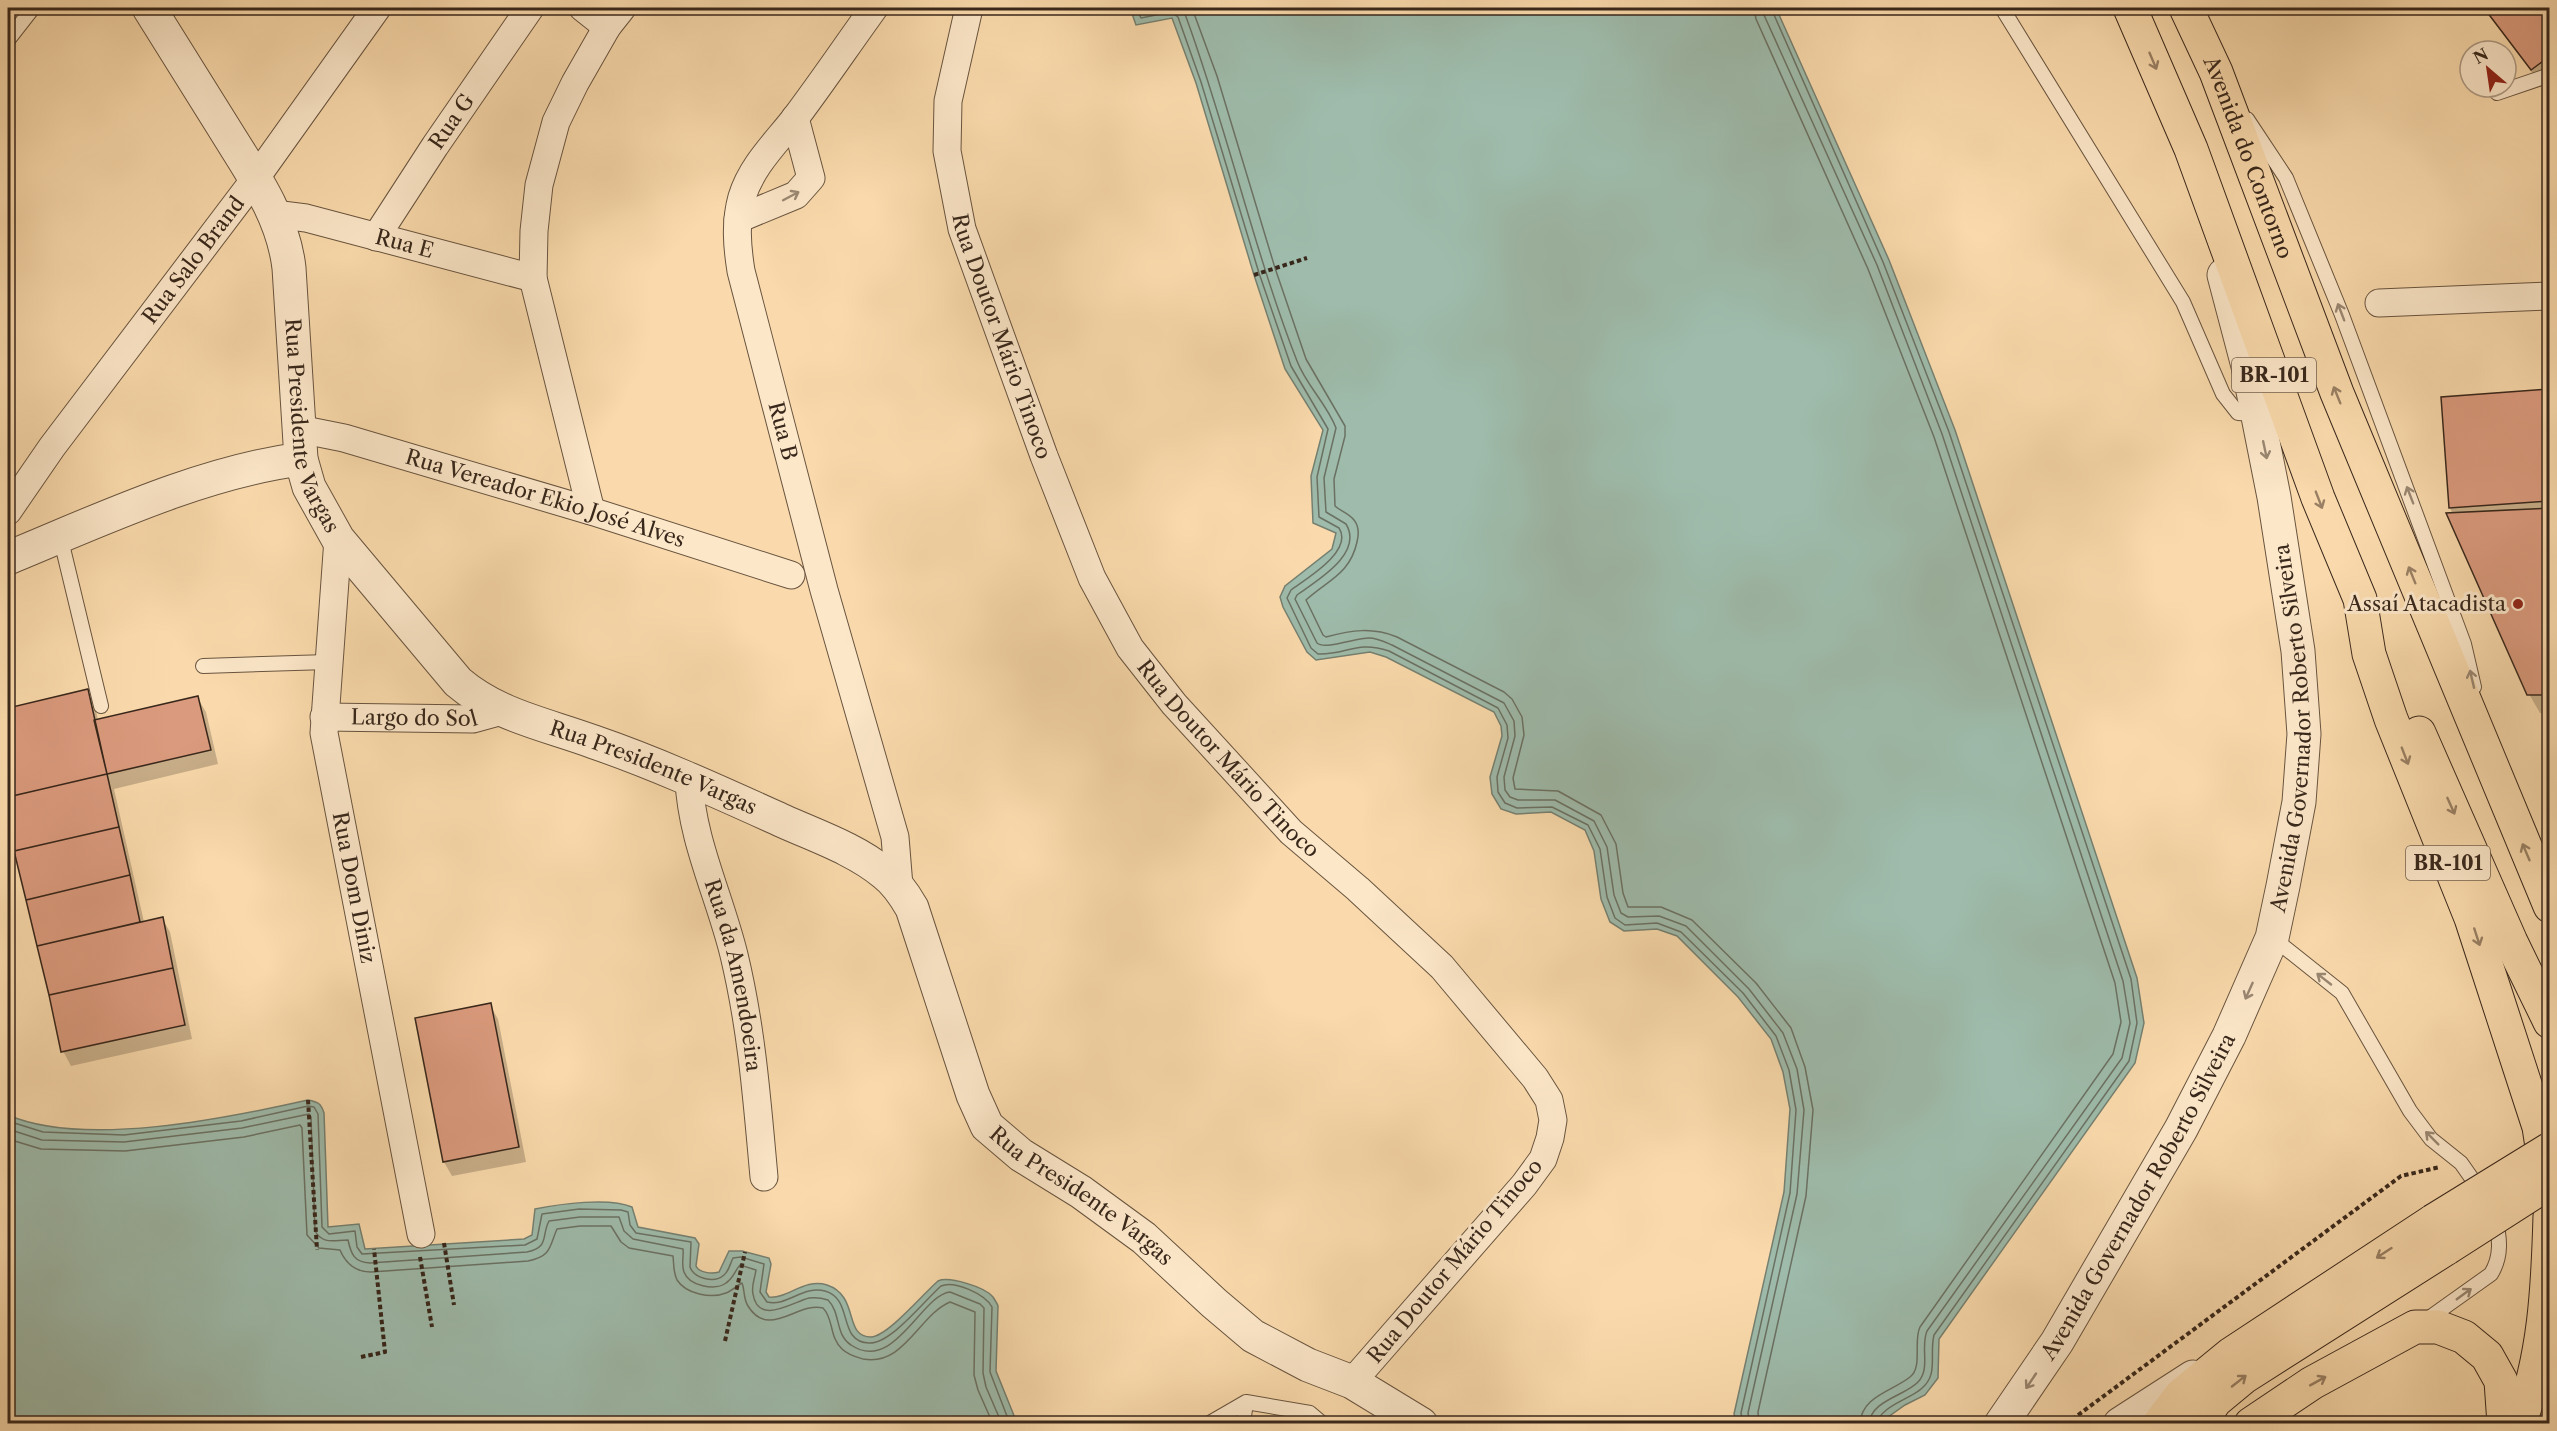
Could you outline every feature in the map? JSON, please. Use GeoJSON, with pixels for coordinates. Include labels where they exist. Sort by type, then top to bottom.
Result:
{"type":"FeatureCollection","features":[{"type":"Feature","properties":{"kind":"main road","name":"BR-101"},"geometry":{"type":"LineString","coordinates":[[2130,8],[2191,149],[2318,498],[2360,599],[2369,654],[2387,708],[2471,918],[2539,1127],[2550,1199]]}},
{"type":"Feature","properties":{"kind":"main road","name":"Avenida do Contorno"},"geometry":{"type":"LineString","coordinates":[[2186,8],[2216,72],[2337,393],[2495,777]]}},
{"type":"Feature","properties":{"kind":"main road"},"geometry":{"type":"LineString","coordinates":[[2360,599],[2511,942],[2550,1022]]}},
{"type":"Feature","properties":{"kind":"main road","name":"BR-101"},"geometry":{"type":"LineString","coordinates":[[2495,777],[2550,906]]}},
{"type":"Feature","properties":{"kind":"main road"},"geometry":{"type":"LineString","coordinates":[[2200,1424],[2214,1401],[2244,1377],[2440,1235],[2550,1149]]}},
{"type":"Feature","properties":{"kind":"main road"},"geometry":{"type":"LineString","coordinates":[[2159,1424],[2181,1395],[2231,1354],[2440,1235],[2550,1182]]}},
{"type":"Feature","properties":{"kind":"main road"},"geometry":{"type":"LineString","coordinates":[[2519,1424],[2536,1364],[2547,1298],[2550,1216]]}},
{"type":"Feature","properties":{"kind":"main road"},"geometry":{"type":"LineString","coordinates":[[2251,1424],[2312,1383],[2415,1327],[2438,1327],[2464,1337],[2487,1356],[2501,1381],[2504,1424]]}},
{"type":"Feature","properties":{"kind":"street","name":"Rua Presidente Vargas"},"geometry":{"type":"LineString","coordinates":[[149,8],[255,179],[274,214],[286,244],[300,444],[309,486],[338,539],[458,682],[475,696],[502,711],[595,742],[689,779],[830,842],[882,871],[898,886],[919,924],[963,1065],[987,1126],[1021,1155],[1081,1192],[1144,1238],[1214,1304],[1253,1336],[1308,1365],[1352,1382],[1421,1424]]}},
{"type":"Feature","properties":{"kind":"street","name":"Rua Salo Brand"},"geometry":{"type":"LineString","coordinates":[[8,511],[52,447],[255,179],[376,8]]}},
{"type":"Feature","properties":{"kind":"street","name":"Rua G"},"geometry":{"type":"LineString","coordinates":[[376,237],[435,146],[530,8]]}},
{"type":"Feature","properties":{"kind":"street"},"geometry":{"type":"LineString","coordinates":[[583,8],[614,17],[575,83],[556,122],[539,185],[534,231],[533,278],[591,511]]}},
{"type":"Feature","properties":{"kind":"street","name":"Rua B"},"geometry":{"type":"LineString","coordinates":[[874,8],[795,118],[754,170],[742,196],[737,245],[741,271],[824,590],[895,837],[898,886]]}},
{"type":"Feature","properties":{"kind":"street","name":"Rua Doutor Mário Tinoco"},"geometry":{"type":"LineString","coordinates":[[969,8],[948,101],[947,151],[962,229],[1044,456],[1092,578],[1130,648],[1173,704],[1291,832],[1358,889],[1442,967],[1511,1047],[1549,1101],[1553,1120],[1551,1138],[1543,1159],[1524,1185],[1352,1382]]}},
{"type":"Feature","properties":{"kind":"street"},"geometry":{"type":"LineString","coordinates":[[738,219],[796,195],[811,178],[795,118]]}},
{"type":"Feature","properties":{"kind":"street","name":"Avenida Governador Roberto Silveira"},"geometry":{"type":"LineString","coordinates":[[2001,1424],[2057,1342],[2181,1130],[2229,1036],[2272,938],[2299,802],[2304,734],[2298,651],[2274,497],[2248,366],[2191,149]]}},
{"type":"Feature","properties":{"kind":"street","name":"Rua E"},"geometry":{"type":"LineString","coordinates":[[274,214],[306,218],[533,278]]}},
{"type":"Feature","properties":{"kind":"street"},"geometry":{"type":"LineString","coordinates":[[2379,303],[2550,296]]}},
{"type":"Feature","properties":{"kind":"street","name":"Rua Vereador Ekio José Alves"},"geometry":{"type":"LineString","coordinates":[[300,444],[344,438],[591,511],[791,575]]}},
{"type":"Feature","properties":{"kind":"street"},"geometry":{"type":"LineString","coordinates":[[8,558],[300,444]]}},
{"type":"Feature","properties":{"kind":"street","name":"Rua Dom Diniz"},"geometry":{"type":"LineString","coordinates":[[338,539],[324,733],[428,1241]]}},
{"type":"Feature","properties":{"kind":"street","name":"Largo do Sol"},"geometry":{"type":"LineString","coordinates":[[324,717],[473,719],[502,711]]}},
{"type":"Feature","properties":{"kind":"street","name":"Rua da Amendoeira"},"geometry":{"type":"LineString","coordinates":[[689,779],[690,808],[733,952],[747,1010],[752,1038],[764,1177]]}},
{"type":"Feature","properties":{"kind":"street"},"geometry":{"type":"LineString","coordinates":[[2120,1424],[2231,1354]]}},
{"type":"Feature","properties":{"kind":"lane"},"geometry":{"type":"LineString","coordinates":[[8,40],[33,8]]}},
{"type":"Feature","properties":{"kind":"lane"},"geometry":{"type":"LineString","coordinates":[[2002,8],[2183,302],[2223,394],[2238,413],[2257,414]]}},
{"type":"Feature","properties":{"kind":"lane"},"geometry":{"type":"LineString","coordinates":[[2216,72],[2286,178],[2339,305],[2464,644],[2495,777]]}},
{"type":"Feature","properties":{"kind":"lane"},"geometry":{"type":"LineString","coordinates":[[2518,86],[2550,75]]}},
{"type":"Feature","properties":{"kind":"lane"},"geometry":{"type":"LineString","coordinates":[[60,536],[101,706]]}},
{"type":"Feature","properties":{"kind":"lane"},"geometry":{"type":"LineString","coordinates":[[203,666],[328,662]]}},
{"type":"Feature","properties":{"kind":"lane"},"geometry":{"type":"LineString","coordinates":[[2272,938],[2342,993],[2409,1111],[2431,1138],[2461,1163],[2493,1212],[2500,1244],[2498,1263],[2491,1274],[2415,1327]]}},
{"type":"Feature","properties":{"kind":"lane"},"geometry":{"type":"LineString","coordinates":[[1208,1424],[1246,1402],[1310,1413],[1323,1424]]}},
{"type":"Feature","properties":{"kind":"lane"},"geometry":{"type":"LineString","coordinates":[[1243,1424],[1246,1402]]}},
{"type":"Feature","properties":{"kind":"path"},"geometry":{"type":"LineString","coordinates":[[1254,275],[1307,258]]}},
{"type":"Feature","properties":{"kind":"path"},"geometry":{"type":"LineString","coordinates":[[308,1100],[317,1250]]}},
{"type":"Feature","properties":{"kind":"path"},"geometry":{"type":"LineString","coordinates":[[2066,1424],[2401,1176],[2461,1163]]}},
{"type":"Feature","properties":{"kind":"path"},"geometry":{"type":"LineString","coordinates":[[428,1241],[454,1305]]}},
{"type":"Feature","properties":{"kind":"path"},"geometry":{"type":"LineString","coordinates":[[428,1241],[432,1327]]}},
{"type":"Feature","properties":{"kind":"path"},"geometry":{"type":"LineString","coordinates":[[361,1357],[385,1352],[374,1249]]}},
{"type":"Feature","properties":{"kind":"path"},"geometry":{"type":"LineString","coordinates":[[725,1341],[745,1252]]}},
{"type":"Feature","properties":{"kind":"water"},"geometry":{"type":"Polygon","coordinates":[[[1130,8],[1776,8],[1889,260],[1955,430],[2137,978],[2144,1023],[2135,1063],[1939,1339],[1938,1378],[1925,1395],[1905,1405],[1881,1422],[1737,1423],[1734,1414],[1784,1192],[1790,1109],[1783,1072],[1771,1039],[1738,997],[1677,936],[1657,929],[1624,931],[1610,922],[1601,899],[1594,851],[1585,830],[1551,812],[1516,814],[1501,809],[1492,794],[1490,777],[1502,736],[1501,726],[1494,712],[1386,657],[1370,652],[1316,660],[1307,652],[1283,607],[1280,597],[1285,586],[1332,549],[1336,533],[1313,523],[1311,476],[1323,430],[1285,369],[1196,83],[1172,18],[1136,25],[1130,8]]]}},
{"type":"Feature","properties":{"kind":"water"},"geometry":{"type":"Polygon","coordinates":[[[308,1100],[319,1104],[324,1113],[328,1227],[359,1224],[365,1249],[524,1239],[532,1235],[535,1209],[611,1202],[632,1207],[638,1227],[695,1238],[699,1244],[696,1266],[703,1272],[719,1272],[729,1251],[742,1251],[769,1258],[771,1264],[766,1292],[769,1297],[783,1295],[811,1284],[827,1285],[837,1290],[844,1298],[853,1323],[862,1335],[871,1337],[887,1330],[938,1281],[950,1280],[967,1283],[989,1293],[998,1305],[996,1371],[1017,1423],[8,1424],[8,1115],[39,1125],[115,1130],[156,1127],[238,1115],[308,1100]]]}},
{"type":"Feature","properties":{"kind":"building"},"geometry":{"type":"Polygon","coordinates":[[[2484,8],[2550,8],[2550,56],[2531,70],[2518,53],[2518,39],[2508,39],[2484,8]]]}},
{"type":"Feature","properties":{"kind":"building"},"geometry":{"type":"Polygon","coordinates":[[[2550,389],[2550,501],[2449,508],[2441,397],[2550,389]]]}},
{"type":"Feature","properties":{"kind":"building","name":"Assaí Atacadista"},"geometry":{"type":"Polygon","coordinates":[[[2550,508],[2550,695],[2527,695],[2446,513],[2550,508]]]}},
{"type":"Feature","properties":{"kind":"building"},"geometry":{"type":"Polygon","coordinates":[[[88,689],[107,774],[8,797],[8,708],[88,689]]]}},
{"type":"Feature","properties":{"kind":"building"},"geometry":{"type":"Polygon","coordinates":[[[198,696],[211,750],[107,774],[94,720],[198,696]]]}},
{"type":"Feature","properties":{"kind":"building"},"geometry":{"type":"Polygon","coordinates":[[[107,774],[119,827],[14,851],[8,823],[8,797],[107,774]]]}},
{"type":"Feature","properties":{"kind":"building"},"geometry":{"type":"Polygon","coordinates":[[[119,827],[130,875],[26,900],[14,851],[119,827]]]}},
{"type":"Feature","properties":{"kind":"building"},"geometry":{"type":"Polygon","coordinates":[[[130,875],[140,922],[37,946],[26,900],[130,875]]]}},
{"type":"Feature","properties":{"kind":"building"},"geometry":{"type":"Polygon","coordinates":[[[163,917],[173,968],[49,995],[37,946],[163,917]]]}},
{"type":"Feature","properties":{"kind":"building"},"geometry":{"type":"Polygon","coordinates":[[[173,968],[185,1025],[61,1052],[49,995],[173,968]]]}},
{"type":"Feature","properties":{"kind":"building"},"geometry":{"type":"Polygon","coordinates":[[[491,1003],[519,1147],[443,1162],[415,1018],[491,1003]]]}},
{"type":"Feature","properties":{"kind":"place","name":"Assaí Atacadista"},"geometry":{"type":"Point","coordinates":[2518,604]}}]}
